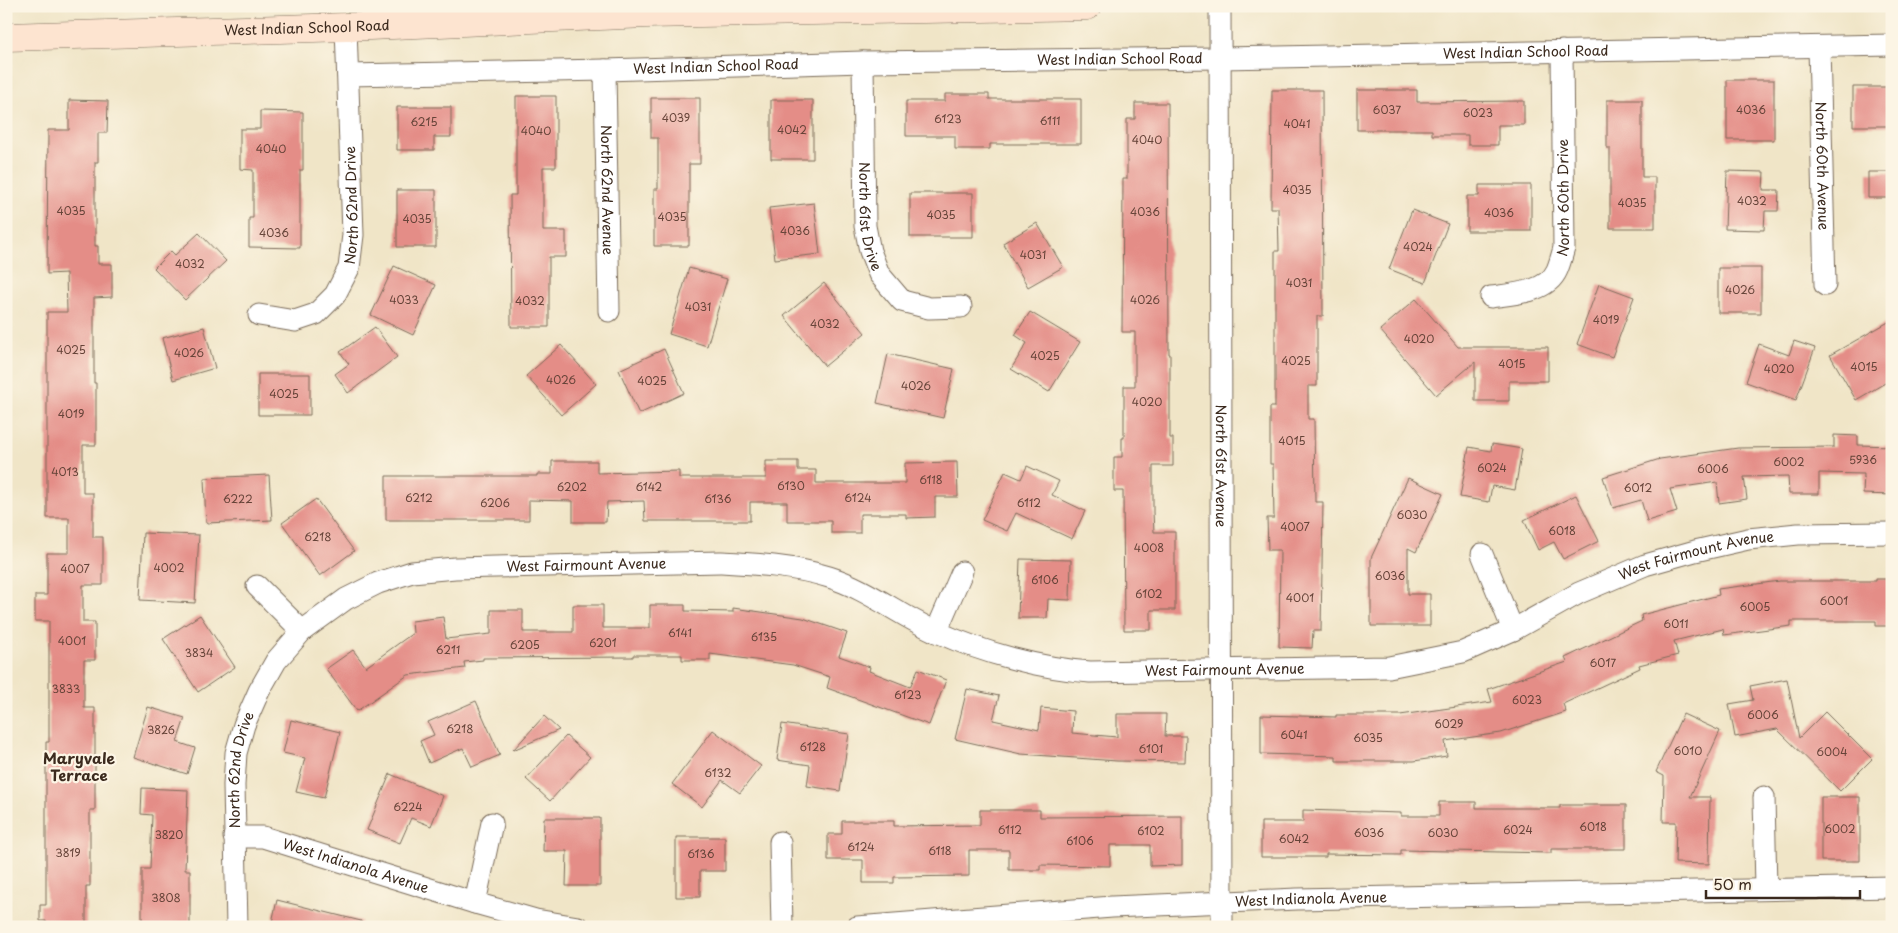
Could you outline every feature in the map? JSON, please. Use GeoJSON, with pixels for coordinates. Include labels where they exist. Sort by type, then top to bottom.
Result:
{"type":"FeatureCollection","features":[{"type":"Feature","properties":{"kind":"main road","name":"West Indian School Road"},"geometry":{"type":"LineString","coordinates":[[6,37],[346,27],[646,14],[1087,6]]}},
{"type":"Feature","properties":{"kind":"street","name":"North 61st Avenue"},"geometry":{"type":"LineString","coordinates":[[1220,6],[1222,927]]}},
{"type":"Feature","properties":{"kind":"street","name":"North 62nd Drive"},"geometry":{"type":"LineString","coordinates":[[259,315],[294,321],[316,314],[335,295],[349,268],[353,235],[346,27]]}},
{"type":"Feature","properties":{"kind":"street","name":"West Indian School Road"},"geometry":{"type":"LineString","coordinates":[[348,74],[605,70],[863,62],[1220,58],[1892,45]]}},
{"type":"Feature","properties":{"kind":"street","name":"North 60th Avenue"},"geometry":{"type":"LineString","coordinates":[[1818,47],[1824,285]]}},
{"type":"Feature","properties":{"kind":"street","name":"North 60th Drive"},"geometry":{"type":"LineString","coordinates":[[1491,297],[1527,291],[1545,284],[1557,272],[1564,248],[1562,51]]}},
{"type":"Feature","properties":{"kind":"street","name":"North 61st Drive"},"geometry":{"type":"LineString","coordinates":[[863,62],[865,226],[870,251],[879,274],[902,301],[929,308],[961,307]]}},
{"type":"Feature","properties":{"kind":"street","name":"North 62nd Avenue"},"geometry":{"type":"LineString","coordinates":[[605,70],[609,311]]}},
{"type":"Feature","properties":{"kind":"street","name":"West Fairmount Avenue"},"geometry":{"type":"LineString","coordinates":[[302,631],[346,599],[378,583],[412,572],[455,568],[720,562],[757,564],[828,577],[863,590],[936,632],[999,654],[1057,669],[1090,672],[1388,667],[1463,652],[1513,630],[1579,593],[1645,565],[1695,551],[1748,539],[1790,535],[1892,533]]}},
{"type":"Feature","properties":{"kind":"street"},"geometry":{"type":"LineString","coordinates":[[1482,554],[1513,630]]}},
{"type":"Feature","properties":{"kind":"street"},"geometry":{"type":"LineString","coordinates":[[936,632],[962,572]]}},
{"type":"Feature","properties":{"kind":"street"},"geometry":{"type":"LineString","coordinates":[[257,586],[302,631]]}},
{"type":"Feature","properties":{"kind":"street","name":"North 62nd Drive"},"geometry":{"type":"LineString","coordinates":[[236,927],[234,785],[236,753],[244,725],[259,691],[276,661],[302,631]]}},
{"type":"Feature","properties":{"kind":"street"},"geometry":{"type":"LineString","coordinates":[[1764,797],[1766,889]]}},
{"type":"Feature","properties":{"kind":"street"},"geometry":{"type":"LineString","coordinates":[[475,903],[492,823]]}},
{"type":"Feature","properties":{"kind":"street","name":"West Indianola Avenue"},"geometry":{"type":"LineString","coordinates":[[234,837],[263,837],[475,903],[536,920],[578,927]]}},
{"type":"Feature","properties":{"kind":"street"},"geometry":{"type":"LineString","coordinates":[[780,842],[782,927]]}},
{"type":"Feature","properties":{"kind":"street","name":"West Indianola Avenue"},"geometry":{"type":"LineString","coordinates":[[857,927],[1112,908],[1222,902],[1892,887]]}},
{"type":"Feature","properties":{"kind":"building"},"geometry":{"type":"Polygon","coordinates":[[[1727,80],[1774,80],[1774,140],[1727,140],[1727,80]]]}},
{"type":"Feature","properties":{"kind":"building"},"geometry":{"type":"Polygon","coordinates":[[[1853,87],[1892,87],[1892,126],[1853,126],[1853,87]]]}},
{"type":"Feature","properties":{"kind":"building"},"geometry":{"type":"Polygon","coordinates":[[[1272,90],[1322,90],[1323,316],[1317,316],[1317,386],[1308,386],[1308,419],[1314,419],[1315,502],[1323,502],[1321,631],[1313,631],[1312,648],[1279,647],[1280,550],[1268,550],[1267,518],[1274,518],[1273,464],[1270,464],[1270,407],[1275,407],[1275,251],[1279,251],[1278,208],[1271,208],[1272,90]]]}},
{"type":"Feature","properties":{"kind":"building"},"geometry":{"type":"Polygon","coordinates":[[[1357,90],[1417,90],[1417,102],[1524,101],[1524,125],[1498,125],[1498,145],[1468,145],[1468,135],[1432,135],[1432,130],[1357,130],[1357,90]]]}},
{"type":"Feature","properties":{"kind":"building"},"geometry":{"type":"Polygon","coordinates":[[[945,94],[989,94],[989,99],[1081,99],[1081,144],[990,144],[990,149],[955,149],[955,136],[906,136],[906,101],[945,101],[945,94]]]}},
{"type":"Feature","properties":{"kind":"building"},"geometry":{"type":"Polygon","coordinates":[[[516,96],[556,96],[556,167],[543,167],[543,231],[566,231],[566,257],[549,257],[549,327],[511,327],[510,195],[516,195],[516,96]]]}},
{"type":"Feature","properties":{"kind":"building"},"geometry":{"type":"Polygon","coordinates":[[[651,98],[700,98],[700,164],[689,164],[689,246],[654,246],[654,189],[658,189],[658,138],[651,138],[651,98]]]}},
{"type":"Feature","properties":{"kind":"building"},"geometry":{"type":"Polygon","coordinates":[[[69,100],[108,101],[107,133],[98,133],[98,162],[95,162],[95,246],[98,246],[98,264],[112,264],[112,297],[94,298],[96,445],[83,445],[83,493],[93,493],[93,537],[103,537],[103,585],[83,585],[83,622],[95,622],[95,660],[84,660],[84,708],[95,708],[95,810],[90,810],[90,886],[86,886],[86,927],[46,927],[46,921],[40,921],[40,905],[46,905],[46,742],[49,742],[49,621],[35,621],[35,595],[47,595],[47,553],[69,553],[69,518],[47,518],[47,312],[67,312],[66,273],[47,274],[48,130],[69,130],[69,100]]]}},
{"type":"Feature","properties":{"kind":"building"},"geometry":{"type":"Polygon","coordinates":[[[771,100],[813,100],[813,159],[771,159],[771,100]]]}},
{"type":"Feature","properties":{"kind":"building"},"geometry":{"type":"Polygon","coordinates":[[[1607,100],[1642,100],[1642,177],[1655,177],[1655,228],[1610,228],[1610,148],[1607,148],[1607,100]]]}},
{"type":"Feature","properties":{"kind":"building"},"geometry":{"type":"Polygon","coordinates":[[[1135,103],[1168,103],[1170,438],[1173,438],[1173,466],[1153,466],[1153,512],[1154,532],[1175,532],[1175,610],[1151,610],[1151,630],[1124,630],[1123,491],[1114,491],[1114,457],[1122,457],[1122,438],[1124,438],[1124,386],[1135,386],[1135,332],[1122,332],[1123,179],[1127,179],[1127,119],[1135,119],[1135,103]]]}},
{"type":"Feature","properties":{"kind":"building"},"geometry":{"type":"Polygon","coordinates":[[[397,107],[451,107],[451,137],[434,137],[434,150],[397,150],[397,107]]]}},
{"type":"Feature","properties":{"kind":"building"},"geometry":{"type":"Polygon","coordinates":[[[260,111],[303,112],[303,170],[300,170],[300,248],[249,247],[249,218],[253,218],[253,170],[240,169],[240,129],[260,129],[260,111]]]}},
{"type":"Feature","properties":{"kind":"building"},"geometry":{"type":"Polygon","coordinates":[[[1727,171],[1764,172],[1763,190],[1779,190],[1778,211],[1765,211],[1764,230],[1725,229],[1727,171]]]}},
{"type":"Feature","properties":{"kind":"building"},"geometry":{"type":"Polygon","coordinates":[[[1868,172],[1892,172],[1892,198],[1868,198],[1868,172]]]}},
{"type":"Feature","properties":{"kind":"building"},"geometry":{"type":"Polygon","coordinates":[[[1479,185],[1531,185],[1531,231],[1467,231],[1467,196],[1479,196],[1479,185]]]}},
{"type":"Feature","properties":{"kind":"building"},"geometry":{"type":"Polygon","coordinates":[[[397,190],[436,190],[436,247],[397,247],[397,190]]]}},
{"type":"Feature","properties":{"kind":"building"},"geometry":{"type":"Polygon","coordinates":[[[910,193],[973,193],[973,237],[910,237],[910,193]]]}},
{"type":"Feature","properties":{"kind":"building"},"geometry":{"type":"Polygon","coordinates":[[[814,203],[820,254],[775,259],[769,208],[814,203]]]}},
{"type":"Feature","properties":{"kind":"building"},"geometry":{"type":"Polygon","coordinates":[[[1412,210],[1448,224],[1425,283],[1389,269],[1412,210]]]}},
{"type":"Feature","properties":{"kind":"building"},"geometry":{"type":"Polygon","coordinates":[[[1037,223],[1063,267],[1028,287],[1003,243],[1037,223]]]}},
{"type":"Feature","properties":{"kind":"building"},"geometry":{"type":"Polygon","coordinates":[[[199,233],[226,261],[185,300],[154,268],[171,251],[175,255],[199,233]]]}},
{"type":"Feature","properties":{"kind":"building"},"geometry":{"type":"Polygon","coordinates":[[[394,266],[436,285],[413,335],[371,315],[394,266]]]}},
{"type":"Feature","properties":{"kind":"building"},"geometry":{"type":"Polygon","coordinates":[[[689,268],[727,279],[707,346],[669,334],[689,268]]]}},
{"type":"Feature","properties":{"kind":"building"},"geometry":{"type":"Polygon","coordinates":[[[1718,268],[1761,268],[1761,313],[1718,313],[1718,268]]]}},
{"type":"Feature","properties":{"kind":"building"},"geometry":{"type":"Polygon","coordinates":[[[824,283],[865,333],[825,366],[784,316],[824,283]]]}},
{"type":"Feature","properties":{"kind":"building"},"geometry":{"type":"Polygon","coordinates":[[[1599,284],[1634,297],[1612,357],[1577,344],[1599,284]]]}},
{"type":"Feature","properties":{"kind":"building"},"geometry":{"type":"Polygon","coordinates":[[[1416,299],[1458,347],[1548,347],[1548,381],[1509,381],[1509,401],[1475,401],[1475,362],[1436,395],[1380,330],[1416,299]]]}},
{"type":"Feature","properties":{"kind":"building"},"geometry":{"type":"Polygon","coordinates":[[[1030,312],[1080,342],[1049,392],[1011,369],[1027,343],[1015,335],[1030,312]]]}},
{"type":"Feature","properties":{"kind":"building"},"geometry":{"type":"Polygon","coordinates":[[[1892,320],[1892,379],[1856,400],[1830,355],[1892,320]]]}},
{"type":"Feature","properties":{"kind":"building"},"geometry":{"type":"Polygon","coordinates":[[[204,327],[215,368],[173,380],[162,338],[204,327]]]}},
{"type":"Feature","properties":{"kind":"building"},"geometry":{"type":"Polygon","coordinates":[[[375,327],[397,357],[348,393],[335,374],[349,364],[340,352],[375,327]]]}},
{"type":"Feature","properties":{"kind":"building"},"geometry":{"type":"Polygon","coordinates":[[[1794,341],[1815,348],[1796,400],[1746,382],[1759,344],[1789,355],[1794,341]]]}},
{"type":"Feature","properties":{"kind":"building"},"geometry":{"type":"Polygon","coordinates":[[[561,345],[596,384],[561,415],[526,376],[561,345]]]}},
{"type":"Feature","properties":{"kind":"building"},"geometry":{"type":"Polygon","coordinates":[[[664,349],[684,393],[639,414],[619,370],[664,349]]]}},
{"type":"Feature","properties":{"kind":"building"},"geometry":{"type":"Polygon","coordinates":[[[888,354],[954,369],[943,418],[877,403],[888,354]]]}},
{"type":"Feature","properties":{"kind":"building"},"geometry":{"type":"Polygon","coordinates":[[[258,374],[310,374],[310,415],[258,415],[258,374]]]}},
{"type":"Feature","properties":{"kind":"building"},"geometry":{"type":"Polygon","coordinates":[[[1834,435],[1858,436],[1858,445],[1892,446],[1892,495],[1863,494],[1864,474],[1819,473],[1819,494],[1789,494],[1788,476],[1744,477],[1747,499],[1719,503],[1717,482],[1670,489],[1677,512],[1647,521],[1641,500],[1613,508],[1603,477],[1660,459],[1738,448],[1834,447],[1834,435]]]}},
{"type":"Feature","properties":{"kind":"building"},"geometry":{"type":"Polygon","coordinates":[[[1492,444],[1522,449],[1515,490],[1492,486],[1489,502],[1460,497],[1469,447],[1491,451],[1492,444]]]}},
{"type":"Feature","properties":{"kind":"building"},"geometry":{"type":"Polygon","coordinates":[[[552,461],[597,461],[597,473],[679,471],[679,478],[766,478],[766,461],[798,461],[798,470],[816,470],[816,483],[905,483],[905,463],[957,462],[958,497],[935,497],[935,517],[906,518],[906,514],[860,514],[860,533],[831,533],[831,521],[787,521],[787,502],[750,502],[750,521],[645,521],[644,501],[607,502],[606,522],[573,522],[573,501],[529,500],[529,520],[386,520],[386,476],[537,476],[537,474],[552,474],[552,461]]]}},
{"type":"Feature","properties":{"kind":"building"},"geometry":{"type":"Polygon","coordinates":[[[1027,466],[1059,481],[1052,495],[1085,511],[1072,539],[1016,513],[1007,531],[982,520],[1005,472],[1021,479],[1027,466]]]}},
{"type":"Feature","properties":{"kind":"building"},"geometry":{"type":"Polygon","coordinates":[[[269,475],[272,520],[206,523],[204,478],[269,475]]]}},
{"type":"Feature","properties":{"kind":"building"},"geometry":{"type":"Polygon","coordinates":[[[1408,478],[1443,494],[1416,552],[1408,548],[1408,594],[1430,594],[1430,626],[1371,626],[1371,558],[1408,478]]]}},
{"type":"Feature","properties":{"kind":"building"},"geometry":{"type":"Polygon","coordinates":[[[1576,495],[1599,541],[1563,559],[1554,542],[1538,550],[1524,520],[1576,495]]]}},
{"type":"Feature","properties":{"kind":"building"},"geometry":{"type":"Polygon","coordinates":[[[316,499],[354,551],[320,576],[282,523],[316,499]]]}},
{"type":"Feature","properties":{"kind":"building"},"geometry":{"type":"Polygon","coordinates":[[[143,533],[199,535],[195,603],[140,600],[143,533]]]}},
{"type":"Feature","properties":{"kind":"building"},"geometry":{"type":"Polygon","coordinates":[[[1020,559],[1071,560],[1070,600],[1048,599],[1047,618],[1018,618],[1020,559]]]}},
{"type":"Feature","properties":{"kind":"building"},"geometry":{"type":"Polygon","coordinates":[[[1876,579],[1892,579],[1892,626],[1876,626],[1876,621],[1791,621],[1791,626],[1724,635],[1723,629],[1674,641],[1678,655],[1639,665],[1640,668],[1563,704],[1566,712],[1501,733],[1445,741],[1447,756],[1414,761],[1336,761],[1336,756],[1261,754],[1261,715],[1336,717],[1336,715],[1400,715],[1492,702],[1488,689],[1567,662],[1565,658],[1642,621],[1641,615],[1719,595],[1718,589],[1780,581],[1876,581],[1876,579]]]}},
{"type":"Feature","properties":{"kind":"building"},"geometry":{"type":"Polygon","coordinates":[[[573,605],[603,605],[603,628],[650,628],[650,605],[685,605],[685,611],[733,612],[733,608],[803,618],[847,633],[839,656],[870,667],[869,671],[910,687],[918,669],[946,680],[929,725],[827,688],[830,677],[793,665],[710,654],[710,660],[682,660],[682,655],[483,658],[483,660],[464,662],[465,668],[408,675],[357,711],[326,669],[353,650],[366,667],[413,633],[412,621],[443,617],[446,639],[491,634],[491,610],[523,610],[523,632],[573,632],[573,605]]]}},
{"type":"Feature","properties":{"kind":"building"},"geometry":{"type":"Polygon","coordinates":[[[200,615],[235,667],[198,692],[163,639],[200,615]]]}},
{"type":"Feature","properties":{"kind":"building"},"geometry":{"type":"Polygon","coordinates":[[[1787,679],[1799,738],[1825,712],[1872,759],[1840,791],[1777,729],[1735,737],[1729,704],[1753,700],[1750,686],[1787,679]]]}},
{"type":"Feature","properties":{"kind":"building"},"geometry":{"type":"Polygon","coordinates":[[[967,689],[999,696],[993,720],[1039,730],[1041,708],[1073,711],[1072,733],[1117,737],[1117,714],[1166,714],[1165,736],[1186,736],[1185,762],[1117,761],[1021,754],[955,739],[967,689]]]}},
{"type":"Feature","properties":{"kind":"building"},"geometry":{"type":"Polygon","coordinates":[[[476,701],[500,755],[472,767],[463,748],[429,763],[420,741],[434,735],[428,722],[476,701]]]}},
{"type":"Feature","properties":{"kind":"building"},"geometry":{"type":"Polygon","coordinates":[[[148,707],[185,718],[177,742],[195,748],[187,774],[133,757],[148,707]]]}},
{"type":"Feature","properties":{"kind":"building"},"geometry":{"type":"Polygon","coordinates":[[[1683,714],[1720,731],[1690,797],[1710,797],[1709,864],[1675,863],[1676,822],[1663,822],[1664,776],[1656,772],[1683,714]]]}},
{"type":"Feature","properties":{"kind":"building"},"geometry":{"type":"Polygon","coordinates":[[[544,716],[559,730],[513,750],[544,716]]]}},
{"type":"Feature","properties":{"kind":"building"},"geometry":{"type":"Polygon","coordinates":[[[291,720],[340,732],[324,798],[296,792],[305,758],[283,753],[291,720]]]}},
{"type":"Feature","properties":{"kind":"building"},"geometry":{"type":"Polygon","coordinates":[[[782,724],[849,734],[840,791],[807,786],[810,765],[777,760],[782,724]]]}},
{"type":"Feature","properties":{"kind":"building"},"geometry":{"type":"Polygon","coordinates":[[[713,730],[761,766],[740,793],[722,780],[702,807],[672,784],[713,730]]]}},
{"type":"Feature","properties":{"kind":"building"},"geometry":{"type":"Polygon","coordinates":[[[566,736],[590,757],[550,801],[526,779],[566,736]]]}},
{"type":"Feature","properties":{"kind":"building"},"geometry":{"type":"Polygon","coordinates":[[[390,774],[443,796],[431,826],[411,818],[400,843],[367,830],[390,774]]]}},
{"type":"Feature","properties":{"kind":"building"},"geometry":{"type":"Polygon","coordinates":[[[142,788],[188,790],[185,870],[190,870],[190,927],[142,927],[142,869],[150,869],[152,815],[141,814],[142,788]]]}},
{"type":"Feature","properties":{"kind":"building"},"geometry":{"type":"Polygon","coordinates":[[[1821,797],[1860,797],[1860,861],[1821,861],[1821,797]]]}},
{"type":"Feature","properties":{"kind":"building"},"geometry":{"type":"Polygon","coordinates":[[[1439,802],[1476,802],[1476,808],[1560,808],[1560,805],[1626,805],[1626,849],[1551,849],[1551,853],[1401,850],[1401,855],[1326,854],[1326,857],[1261,857],[1261,822],[1303,822],[1303,810],[1401,813],[1401,816],[1439,816],[1439,802]]]}},
{"type":"Feature","properties":{"kind":"building"},"geometry":{"type":"Polygon","coordinates":[[[980,810],[1040,810],[1040,817],[1182,816],[1182,865],[1150,866],[1150,845],[1110,845],[1110,866],[1040,865],[1040,870],[1009,870],[1009,850],[969,850],[969,876],[894,877],[894,883],[863,883],[863,860],[828,860],[828,834],[842,834],[842,821],[894,821],[894,826],[980,825],[980,810]]]}},
{"type":"Feature","properties":{"kind":"building"},"geometry":{"type":"Polygon","coordinates":[[[544,818],[600,818],[600,886],[566,886],[567,851],[543,851],[544,818]]]}},
{"type":"Feature","properties":{"kind":"building"},"geometry":{"type":"Polygon","coordinates":[[[676,837],[725,837],[725,871],[700,871],[700,897],[676,897],[676,837]]]}},
{"type":"Feature","properties":{"kind":"building"},"geometry":{"type":"Polygon","coordinates":[[[277,900],[361,921],[361,927],[271,927],[277,900]]]}},
{"type":"Feature","properties":{"kind":"district","name":"Maryvale Terrace"},"geometry":{"type":"Point","coordinates":[79,768]}}]}
